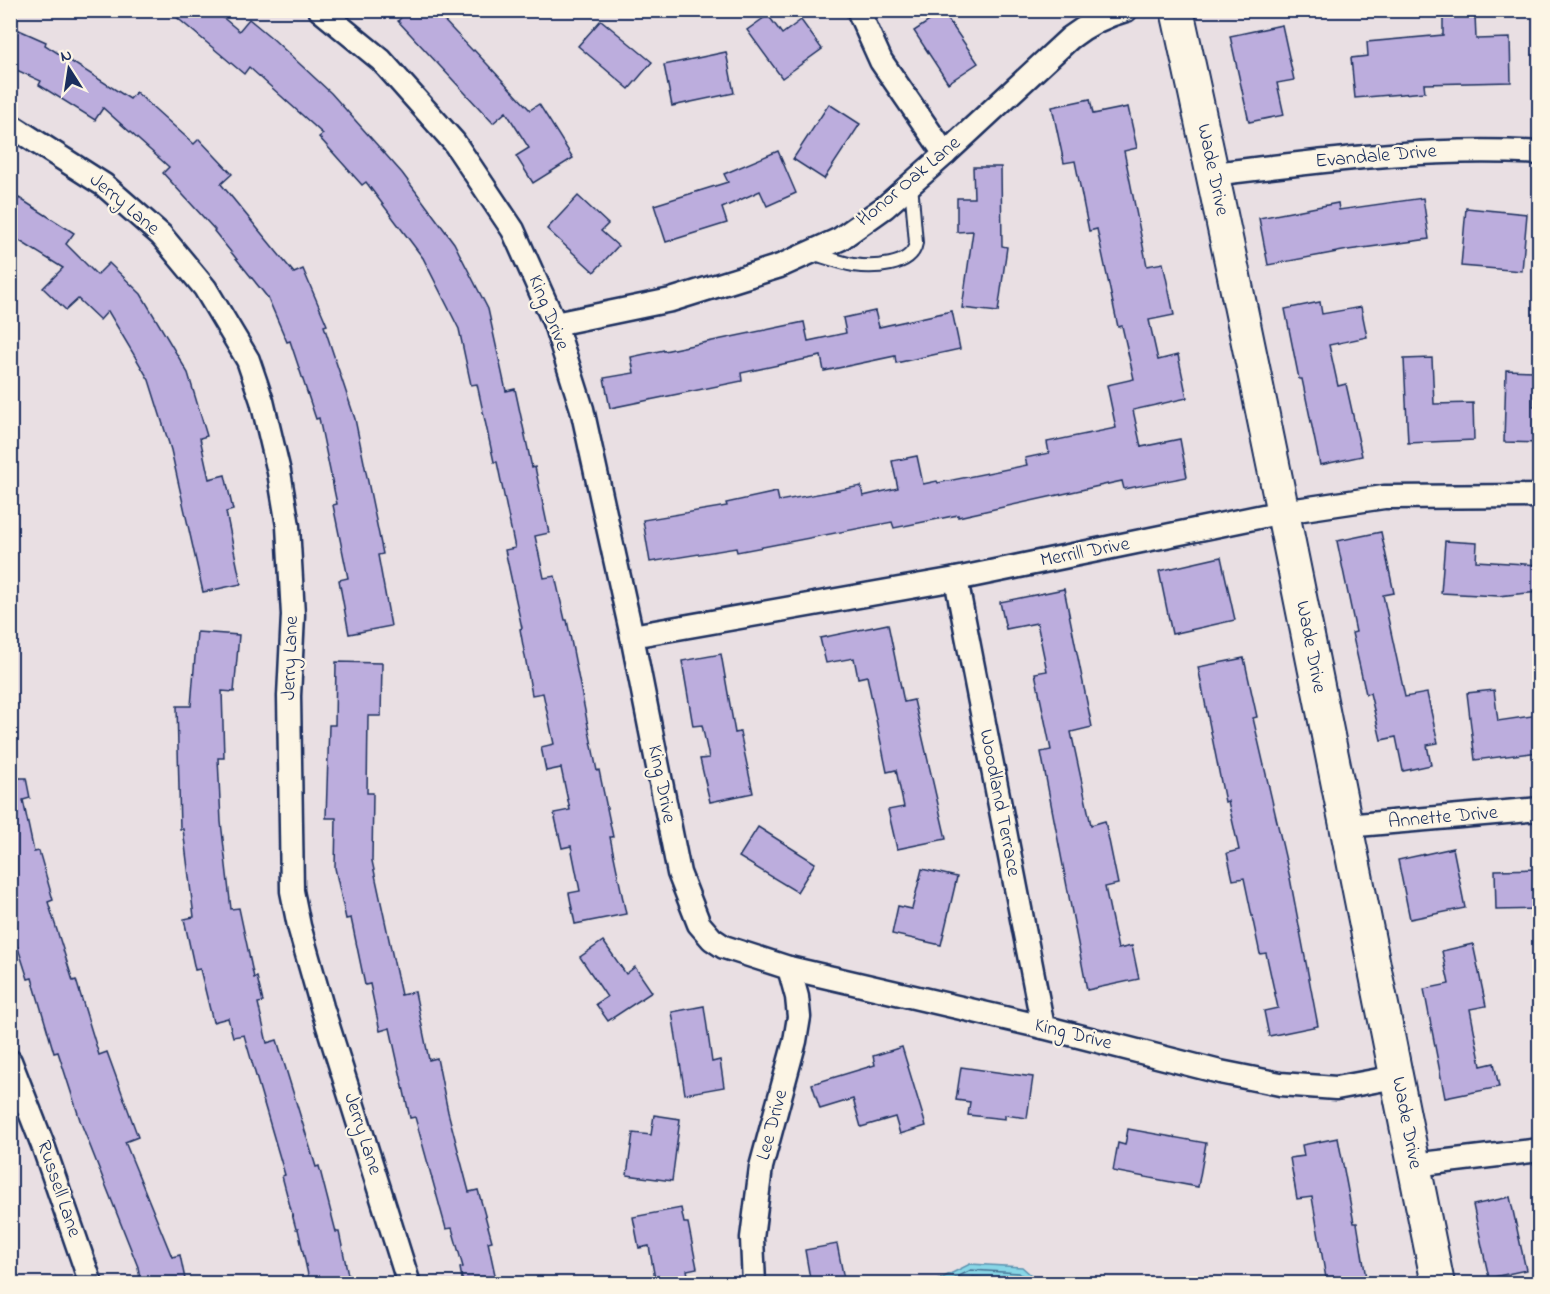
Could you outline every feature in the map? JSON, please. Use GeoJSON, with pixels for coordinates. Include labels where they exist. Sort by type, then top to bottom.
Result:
{"type":"FeatureCollection","features":[{"type":"Feature","properties":{"kind":"street","name":"King Drive"},"geometry":{"type":"LineString","coordinates":[[320,10],[381,60],[454,142],[513,230],[555,324],[582,409],[632,636],[679,873],[699,924],[712,939],[724,947],[789,968],[1042,1027],[1220,1072],[1280,1084],[1336,1088],[1396,1077]]}},
{"type":"Feature","properties":{"kind":"street"},"geometry":{"type":"LineString","coordinates":[[858,10],[881,61],[945,154]]}},
{"type":"Feature","properties":{"kind":"street","name":"Honor Oak Lane"},"geometry":{"type":"LineString","coordinates":[[555,324],[671,300],[780,266],[840,239],[885,207],[1070,38],[1087,25],[1126,10]]}},
{"type":"Feature","properties":{"kind":"street","name":"Wade Drive"},"geometry":{"type":"LineString","coordinates":[[1177,10],[1283,512],[1438,1284]]}},
{"type":"Feature","properties":{"kind":"street","name":"Jerry Lane"},"geometry":{"type":"LineString","coordinates":[[10,125],[104,185],[161,235],[205,288],[248,360],[265,411],[288,526],[293,615],[289,696],[292,891],[299,926],[322,1007],[409,1284]]}},
{"type":"Feature","properties":{"kind":"street","name":"Evandale Drive"},"geometry":{"type":"LineString","coordinates":[[1213,174],[1353,157],[1412,153],[1507,151],[1539,153]]}},
{"type":"Feature","properties":{"kind":"street","name":"Merrill Drive"},"geometry":{"type":"LineString","coordinates":[[632,636],[956,579],[1283,512],[1384,497],[1539,496]]}},
{"type":"Feature","properties":{"kind":"street","name":"Woodland Terrace"},"geometry":{"type":"LineString","coordinates":[[956,579],[1042,1027]]}},
{"type":"Feature","properties":{"kind":"street","name":"Annette Drive"},"geometry":{"type":"LineString","coordinates":[[1346,826],[1539,809]]}},
{"type":"Feature","properties":{"kind":"street","name":"Lee Drive"},"geometry":{"type":"LineString","coordinates":[[754,1284],[752,1238],[761,1167],[795,1041],[799,1017],[797,997],[789,968]]}},
{"type":"Feature","properties":{"kind":"street","name":"Russell Lane"},"geometry":{"type":"LineString","coordinates":[[10,1061],[44,1148],[91,1284]]}},
{"type":"Feature","properties":{"kind":"street"},"geometry":{"type":"LineString","coordinates":[[1414,1165],[1539,1150]]}},
{"type":"Feature","properties":{"kind":"lane"},"geometry":{"type":"LineString","coordinates":[[810,253],[853,265],[872,266],[903,260],[909,256],[916,248],[911,184]]}},
{"type":"Feature","properties":{"kind":"water"},"geometry":{"type":"Polygon","coordinates":[[[970,1264],[1022,1267],[1040,1283],[932,1283],[970,1264]]]}},
{"type":"Feature","properties":{"kind":"building"},"geometry":{"type":"Polygon","coordinates":[[[168,10],[214,10],[239,31],[249,19],[331,93],[402,173],[454,243],[488,309],[506,391],[515,389],[532,468],[535,467],[549,533],[535,536],[544,578],[555,576],[565,620],[567,620],[597,771],[599,770],[613,837],[610,837],[626,914],[575,924],[569,893],[580,891],[571,846],[562,848],[554,813],[570,810],[561,768],[546,771],[541,747],[554,744],[543,693],[532,695],[520,629],[522,628],[505,550],[515,548],[497,462],[494,462],[477,384],[471,385],[459,329],[423,258],[366,182],[362,185],[319,137],[323,134],[249,67],[244,74],[168,10]]]}},
{"type":"Feature","properties":{"kind":"building"},"geometry":{"type":"Polygon","coordinates":[[[408,10],[434,10],[530,110],[539,104],[573,158],[533,183],[516,156],[529,148],[506,112],[493,123],[398,21],[408,10]]]}},
{"type":"Feature","properties":{"kind":"building"},"geometry":{"type":"Polygon","coordinates":[[[943,12],[978,63],[948,83],[914,31],[943,12]]]}},
{"type":"Feature","properties":{"kind":"building"},"geometry":{"type":"Polygon","coordinates":[[[1475,14],[1476,39],[1510,38],[1511,82],[1424,84],[1425,92],[1355,98],[1351,58],[1368,56],[1367,42],[1443,35],[1443,15],[1475,14]]]}},
{"type":"Feature","properties":{"kind":"building"},"geometry":{"type":"Polygon","coordinates":[[[768,15],[782,34],[801,20],[822,49],[782,78],[747,30],[768,15]]]}},
{"type":"Feature","properties":{"kind":"building"},"geometry":{"type":"Polygon","coordinates":[[[601,20],[652,62],[629,89],[578,46],[601,20]]]}},
{"type":"Feature","properties":{"kind":"building"},"geometry":{"type":"Polygon","coordinates":[[[1282,25],[1294,80],[1277,83],[1284,115],[1249,122],[1230,36],[1282,25]]]}},
{"type":"Feature","properties":{"kind":"building"},"geometry":{"type":"Polygon","coordinates":[[[10,26],[46,42],[45,45],[130,99],[136,92],[194,144],[199,139],[232,174],[221,184],[294,273],[303,269],[327,325],[324,326],[355,419],[383,554],[378,555],[391,626],[349,634],[339,580],[348,578],[333,505],[337,504],[319,418],[316,419],[290,341],[287,342],[268,298],[215,230],[163,173],[169,167],[103,108],[95,120],[39,85],[41,81],[10,67],[10,26]]]}},
{"type":"Feature","properties":{"kind":"building"},"geometry":{"type":"Polygon","coordinates":[[[726,52],[734,93],[672,106],[664,65],[726,52]]]}},
{"type":"Feature","properties":{"kind":"building"},"geometry":{"type":"Polygon","coordinates":[[[1090,99],[1093,114],[1128,107],[1137,148],[1124,151],[1147,266],[1163,263],[1174,315],[1149,320],[1158,360],[1178,355],[1187,398],[1133,410],[1141,447],[1180,439],[1187,477],[1124,489],[1122,481],[958,517],[958,515],[894,528],[892,522],[737,552],[736,548],[650,562],[643,520],[727,506],[726,503],[777,492],[779,501],[861,486],[863,496],[898,488],[892,461],[917,456],[923,484],[937,481],[938,483],[1027,465],[1025,458],[1049,453],[1047,442],[1116,428],[1107,385],[1134,379],[1122,326],[1118,327],[1097,229],[1089,231],[1075,161],[1064,163],[1052,107],[1090,99]]]}},
{"type":"Feature","properties":{"kind":"building"},"geometry":{"type":"Polygon","coordinates":[[[829,104],[860,124],[824,179],[793,159],[829,104]]]}},
{"type":"Feature","properties":{"kind":"building"},"geometry":{"type":"Polygon","coordinates":[[[778,151],[796,193],[767,206],[760,191],[722,208],[727,223],[666,242],[654,205],[728,182],[724,174],[778,151]]]}},
{"type":"Feature","properties":{"kind":"building"},"geometry":{"type":"Polygon","coordinates":[[[973,167],[1001,167],[1002,246],[1007,247],[998,312],[962,308],[973,231],[957,232],[957,198],[974,198],[973,167]]]}},
{"type":"Feature","properties":{"kind":"building"},"geometry":{"type":"Polygon","coordinates":[[[578,196],[608,224],[601,231],[618,246],[594,272],[547,229],[578,196]]]}},
{"type":"Feature","properties":{"kind":"building"},"geometry":{"type":"Polygon","coordinates":[[[19,198],[74,233],[66,244],[97,275],[109,263],[141,294],[188,373],[207,436],[200,438],[209,479],[225,475],[233,510],[226,512],[241,584],[203,592],[171,450],[149,380],[108,311],[100,320],[78,299],[66,310],[43,288],[63,268],[10,235],[10,212],[19,198]]]}},
{"type":"Feature","properties":{"kind":"building"},"geometry":{"type":"Polygon","coordinates":[[[1423,198],[1429,239],[1348,250],[1268,265],[1259,218],[1338,203],[1339,210],[1423,198]]]}},
{"type":"Feature","properties":{"kind":"building"},"geometry":{"type":"Polygon","coordinates":[[[1466,208],[1527,214],[1522,271],[1461,266],[1466,208]]]}},
{"type":"Feature","properties":{"kind":"building"},"geometry":{"type":"Polygon","coordinates":[[[1320,302],[1322,314],[1361,307],[1367,337],[1329,345],[1338,386],[1346,384],[1362,456],[1320,465],[1285,309],[1320,302]]]}},
{"type":"Feature","properties":{"kind":"building"},"geometry":{"type":"Polygon","coordinates":[[[875,311],[879,327],[952,311],[960,349],[896,363],[895,356],[824,371],[821,356],[741,373],[742,381],[610,408],[604,378],[634,373],[631,357],[804,322],[808,341],[846,333],[843,318],[875,311]]]}},
{"type":"Feature","properties":{"kind":"building"},"geometry":{"type":"Polygon","coordinates":[[[1432,358],[1434,404],[1473,403],[1474,440],[1408,443],[1404,359],[1432,358]]]}},
{"type":"Feature","properties":{"kind":"building"},"geometry":{"type":"Polygon","coordinates":[[[1506,370],[1535,371],[1533,406],[1539,406],[1539,443],[1504,442],[1506,370]]]}},
{"type":"Feature","properties":{"kind":"building"},"geometry":{"type":"Polygon","coordinates":[[[1381,532],[1394,593],[1383,595],[1405,697],[1427,693],[1438,743],[1427,745],[1431,765],[1403,771],[1396,737],[1381,740],[1370,693],[1366,694],[1352,633],[1356,632],[1337,541],[1381,532]]]}},
{"type":"Feature","properties":{"kind":"building"},"geometry":{"type":"Polygon","coordinates":[[[1445,541],[1477,543],[1476,561],[1539,565],[1539,592],[1498,596],[1441,593],[1445,541]]]}},
{"type":"Feature","properties":{"kind":"building"},"geometry":{"type":"Polygon","coordinates":[[[1221,557],[1235,620],[1172,634],[1159,571],[1221,557]]]}},
{"type":"Feature","properties":{"kind":"building"},"geometry":{"type":"Polygon","coordinates":[[[1064,589],[1092,727],[1071,732],[1091,825],[1105,821],[1118,884],[1105,887],[1118,949],[1132,946],[1139,979],[1087,990],[1041,752],[1051,750],[1035,673],[1047,671],[1037,623],[1006,629],[1000,602],[1064,589]]]}},
{"type":"Feature","properties":{"kind":"building"},"geometry":{"type":"Polygon","coordinates":[[[888,624],[904,702],[914,700],[946,839],[897,849],[888,810],[904,807],[896,770],[887,772],[867,676],[858,678],[854,658],[826,663],[820,638],[888,624]]]}},
{"type":"Feature","properties":{"kind":"building"},"geometry":{"type":"Polygon","coordinates":[[[197,632],[239,635],[234,692],[222,691],[224,758],[218,758],[221,822],[231,909],[239,908],[254,978],[257,977],[263,1002],[258,1003],[267,1043],[277,1040],[316,1167],[319,1166],[336,1232],[339,1232],[350,1284],[310,1284],[298,1229],[296,1229],[282,1176],[285,1175],[244,1035],[233,1037],[228,1018],[213,1022],[200,969],[195,970],[184,919],[194,917],[183,829],[180,829],[177,706],[191,706],[197,632]]]}},
{"type":"Feature","properties":{"kind":"building"},"geometry":{"type":"Polygon","coordinates":[[[721,654],[735,733],[740,732],[753,793],[710,802],[700,759],[709,758],[702,725],[693,726],[682,661],[721,654]]]}},
{"type":"Feature","properties":{"kind":"building"},"geometry":{"type":"Polygon","coordinates":[[[1244,658],[1257,717],[1253,718],[1290,878],[1318,1026],[1269,1036],[1264,1011],[1278,1008],[1266,953],[1260,954],[1244,878],[1233,880],[1227,853],[1239,850],[1228,801],[1225,802],[1198,667],[1244,658]]]}},
{"type":"Feature","properties":{"kind":"building"},"geometry":{"type":"Polygon","coordinates":[[[336,662],[382,663],[381,716],[368,716],[367,793],[373,793],[372,861],[401,995],[415,992],[429,1060],[437,1058],[448,1112],[469,1192],[478,1190],[492,1241],[488,1242],[497,1284],[463,1284],[460,1268],[463,1267],[452,1228],[446,1229],[415,1117],[410,1118],[390,1028],[380,1031],[370,984],[365,985],[351,918],[346,919],[335,868],[336,818],[326,818],[329,725],[335,725],[336,662]]]}},
{"type":"Feature","properties":{"kind":"building"},"geometry":{"type":"Polygon","coordinates":[[[1494,690],[1498,721],[1538,715],[1539,752],[1475,760],[1467,693],[1494,690]]]}},
{"type":"Feature","properties":{"kind":"building"},"geometry":{"type":"Polygon","coordinates":[[[26,778],[30,798],[23,800],[34,852],[39,851],[53,900],[48,902],[73,981],[76,980],[99,1055],[107,1052],[138,1137],[125,1142],[172,1257],[180,1255],[186,1284],[141,1284],[138,1267],[81,1123],[58,1052],[54,1053],[32,978],[28,979],[10,923],[10,779],[26,778]]]}},
{"type":"Feature","properties":{"kind":"building"},"geometry":{"type":"Polygon","coordinates":[[[758,827],[815,863],[797,892],[739,857],[758,827]]]}},
{"type":"Feature","properties":{"kind":"building"},"geometry":{"type":"Polygon","coordinates":[[[1453,848],[1465,908],[1410,919],[1398,860],[1453,848]]]}},
{"type":"Feature","properties":{"kind":"building"},"geometry":{"type":"Polygon","coordinates":[[[922,869],[957,877],[941,945],[892,934],[898,906],[912,909],[922,869]]]}},
{"type":"Feature","properties":{"kind":"building"},"geometry":{"type":"Polygon","coordinates":[[[1539,869],[1539,909],[1496,910],[1495,870],[1539,869]]]}},
{"type":"Feature","properties":{"kind":"building"},"geometry":{"type":"Polygon","coordinates":[[[603,941],[626,974],[635,967],[652,992],[608,1021],[596,1004],[607,997],[580,957],[603,941]]]}},
{"type":"Feature","properties":{"kind":"building"},"geometry":{"type":"Polygon","coordinates":[[[1473,944],[1486,1006],[1470,1009],[1481,1066],[1494,1063],[1499,1087],[1445,1098],[1424,989],[1449,984],[1442,951],[1473,944]]]}},
{"type":"Feature","properties":{"kind":"building"},"geometry":{"type":"Polygon","coordinates":[[[704,1006],[712,1062],[720,1060],[724,1087],[685,1094],[672,1012],[704,1006]]]}},
{"type":"Feature","properties":{"kind":"building"},"geometry":{"type":"Polygon","coordinates":[[[902,1047],[926,1126],[900,1134],[895,1117],[861,1127],[853,1099],[820,1109],[812,1084],[875,1065],[873,1056],[902,1047]]]}},
{"type":"Feature","properties":{"kind":"building"},"geometry":{"type":"Polygon","coordinates":[[[961,1067],[1033,1077],[1027,1118],[1005,1115],[1005,1119],[968,1115],[970,1102],[956,1100],[961,1067]]]}},
{"type":"Feature","properties":{"kind":"building"},"geometry":{"type":"Polygon","coordinates":[[[654,1115],[680,1119],[672,1181],[627,1175],[633,1133],[651,1135],[654,1115]]]}},
{"type":"Feature","properties":{"kind":"building"},"geometry":{"type":"Polygon","coordinates":[[[1128,1129],[1206,1143],[1198,1187],[1113,1171],[1118,1143],[1125,1145],[1128,1129]]]}},
{"type":"Feature","properties":{"kind":"building"},"geometry":{"type":"Polygon","coordinates":[[[1338,1138],[1354,1223],[1357,1223],[1367,1284],[1327,1284],[1312,1197],[1297,1199],[1290,1158],[1304,1156],[1302,1145],[1338,1138]]]}},
{"type":"Feature","properties":{"kind":"building"},"geometry":{"type":"Polygon","coordinates":[[[1510,1197],[1526,1270],[1489,1278],[1473,1205],[1510,1197]]]}},
{"type":"Feature","properties":{"kind":"building"},"geometry":{"type":"Polygon","coordinates":[[[681,1208],[684,1223],[688,1223],[697,1268],[687,1270],[690,1284],[656,1284],[649,1246],[639,1248],[633,1217],[681,1208]]]}},
{"type":"Feature","properties":{"kind":"building"},"geometry":{"type":"Polygon","coordinates":[[[837,1244],[845,1284],[811,1284],[805,1250],[837,1244]]]}}]}
